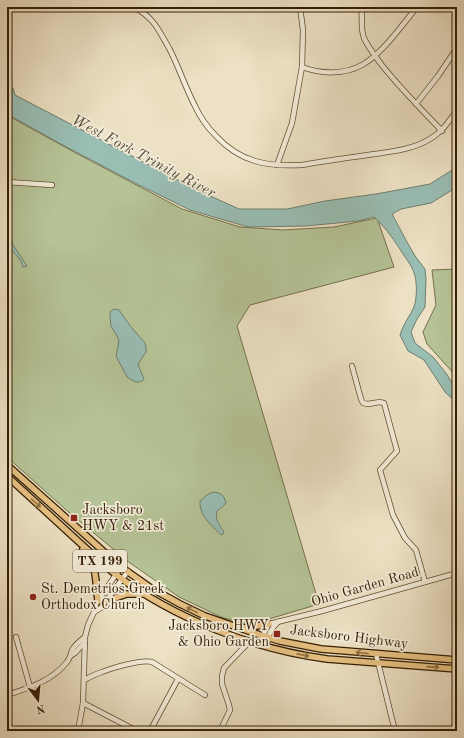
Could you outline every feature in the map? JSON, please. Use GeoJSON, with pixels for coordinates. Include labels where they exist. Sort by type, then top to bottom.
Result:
{"type":"FeatureCollection","features":[{"type":"Feature","properties":{"kind":"main road","name":"Jacksboro Highway"},"geometry":{"type":"LineString","coordinates":[[7,465],[121,567],[151,588],[205,616],[265,637],[321,648],[457,660]]}},
{"type":"Feature","properties":{"kind":"main road","name":"Jacksboro Highway"},"geometry":{"type":"LineString","coordinates":[[7,476],[116,574],[145,594],[183,615],[231,635],[306,656],[457,669]]}},
{"type":"Feature","properties":{"kind":"main road"},"geometry":{"type":"LineString","coordinates":[[70,534],[94,566],[98,601]]}},
{"type":"Feature","properties":{"kind":"main road"},"geometry":{"type":"LineString","coordinates":[[106,601],[127,594],[145,594]]}},
{"type":"Feature","properties":{"kind":"main road"},"geometry":{"type":"LineString","coordinates":[[240,628],[269,624]]}},
{"type":"Feature","properties":{"kind":"street"},"geometry":{"type":"LineString","coordinates":[[134,7],[151,19],[160,31],[174,58],[194,106],[203,121],[224,145],[247,159],[288,166],[408,148],[421,144],[442,131],[457,110]]}},
{"type":"Feature","properties":{"kind":"street"},"geometry":{"type":"LineString","coordinates":[[277,164],[292,123],[302,67],[303,30],[300,7]]}},
{"type":"Feature","properties":{"kind":"street"},"geometry":{"type":"LineString","coordinates":[[361,7],[364,38],[375,55],[389,74],[442,131]]}},
{"type":"Feature","properties":{"kind":"street"},"geometry":{"type":"LineString","coordinates":[[302,67],[323,72],[343,72],[362,64],[375,55],[417,7]]}},
{"type":"Feature","properties":{"kind":"street"},"geometry":{"type":"LineString","coordinates":[[416,104],[438,76],[457,48]]}},
{"type":"Feature","properties":{"kind":"street"},"geometry":{"type":"LineString","coordinates":[[7,182],[52,185]]}},
{"type":"Feature","properties":{"kind":"street"},"geometry":{"type":"LineString","coordinates":[[352,366],[361,399],[364,403],[368,405],[380,402],[384,403],[397,451],[380,470],[393,515],[405,538],[416,550],[425,582]]}},
{"type":"Feature","properties":{"kind":"street"},"geometry":{"type":"LineString","coordinates":[[78,731],[83,703],[85,639],[88,625],[96,604],[121,567]]}},
{"type":"Feature","properties":{"kind":"street"},"geometry":{"type":"LineString","coordinates":[[94,612],[101,608],[128,571]]}},
{"type":"Feature","properties":{"kind":"street","name":"Ohio Garden Road"},"geometry":{"type":"LineString","coordinates":[[269,624],[457,572]]}},
{"type":"Feature","properties":{"kind":"street"},"geometry":{"type":"LineString","coordinates":[[263,645],[265,637],[279,621]]}},
{"type":"Feature","properties":{"kind":"street"},"geometry":{"type":"LineString","coordinates":[[265,637],[264,631],[269,624]]}},
{"type":"Feature","properties":{"kind":"street"},"geometry":{"type":"LineString","coordinates":[[16,637],[30,688]]}},
{"type":"Feature","properties":{"kind":"street"},"geometry":{"type":"LineString","coordinates":[[7,694],[30,688],[52,676],[66,663],[72,655],[72,651],[81,640],[85,639]]}},
{"type":"Feature","properties":{"kind":"street"},"geometry":{"type":"LineString","coordinates":[[220,731],[230,710],[222,684],[224,668],[250,641]]}},
{"type":"Feature","properties":{"kind":"street"},"geometry":{"type":"LineString","coordinates":[[376,654],[395,731]]}},
{"type":"Feature","properties":{"kind":"street"},"geometry":{"type":"LineString","coordinates":[[84,680],[102,671],[141,661],[148,661],[205,695]]}},
{"type":"Feature","properties":{"kind":"street"},"geometry":{"type":"LineString","coordinates":[[150,731],[178,679]]}},
{"type":"Feature","properties":{"kind":"street"},"geometry":{"type":"LineString","coordinates":[[83,703],[137,731]]}},
{"type":"Feature","properties":{"kind":"green space"},"geometry":{"type":"Polygon","coordinates":[[[7,115],[182,209],[240,227],[283,230],[334,227],[377,218],[394,267],[250,305],[237,326],[319,604],[249,625],[221,617],[179,597],[130,563],[65,509],[7,457],[7,115]]]}},
{"type":"Feature","properties":{"kind":"green space"},"geometry":{"type":"Polygon","coordinates":[[[457,269],[457,377],[427,344],[423,332],[436,305],[432,270],[457,269]]]}},
{"type":"Feature","properties":{"kind":"water"},"geometry":{"type":"Polygon","coordinates":[[[7,86],[13,88],[15,95],[195,189],[239,209],[287,209],[325,201],[376,194],[430,184],[457,167],[457,187],[431,203],[401,209],[392,214],[415,256],[425,269],[425,307],[411,332],[415,343],[433,357],[446,373],[457,391],[457,403],[445,392],[424,360],[408,351],[400,335],[414,307],[416,292],[415,276],[413,270],[393,239],[374,217],[358,221],[306,226],[248,227],[190,210],[139,185],[7,114],[7,86]]]}},
{"type":"Feature","properties":{"kind":"water"},"geometry":{"type":"Polygon","coordinates":[[[7,231],[11,237],[13,245],[27,266],[23,267],[21,261],[7,244],[7,231]]]}},
{"type":"Feature","properties":{"kind":"water"},"geometry":{"type":"Polygon","coordinates":[[[115,309],[119,310],[145,343],[146,352],[138,364],[144,379],[142,381],[136,382],[127,377],[116,356],[119,341],[111,326],[110,316],[110,312],[115,309]]]}},
{"type":"Feature","properties":{"kind":"water"},"geometry":{"type":"Polygon","coordinates":[[[213,492],[222,495],[226,503],[218,510],[216,516],[224,532],[221,535],[204,516],[200,506],[200,501],[213,492]]]}},
{"type":"Feature","properties":{"kind":"place","name":"Jacksboro HWY & 21st"},"geometry":{"type":"Point","coordinates":[74,518]}},
{"type":"Feature","properties":{"kind":"place","name":"St. Demetrios Greek Orthodox Church"},"geometry":{"type":"Point","coordinates":[33,597]}},
{"type":"Feature","properties":{"kind":"place","name":"Jacksboro HWY & Ohio Garden"},"geometry":{"type":"Point","coordinates":[277,634]}},
{"type":"Feature","properties":{"kind":"water label","name":"West Fork Trinity River"},"geometry":{"type":"Point","coordinates":[143,157]}}]}
